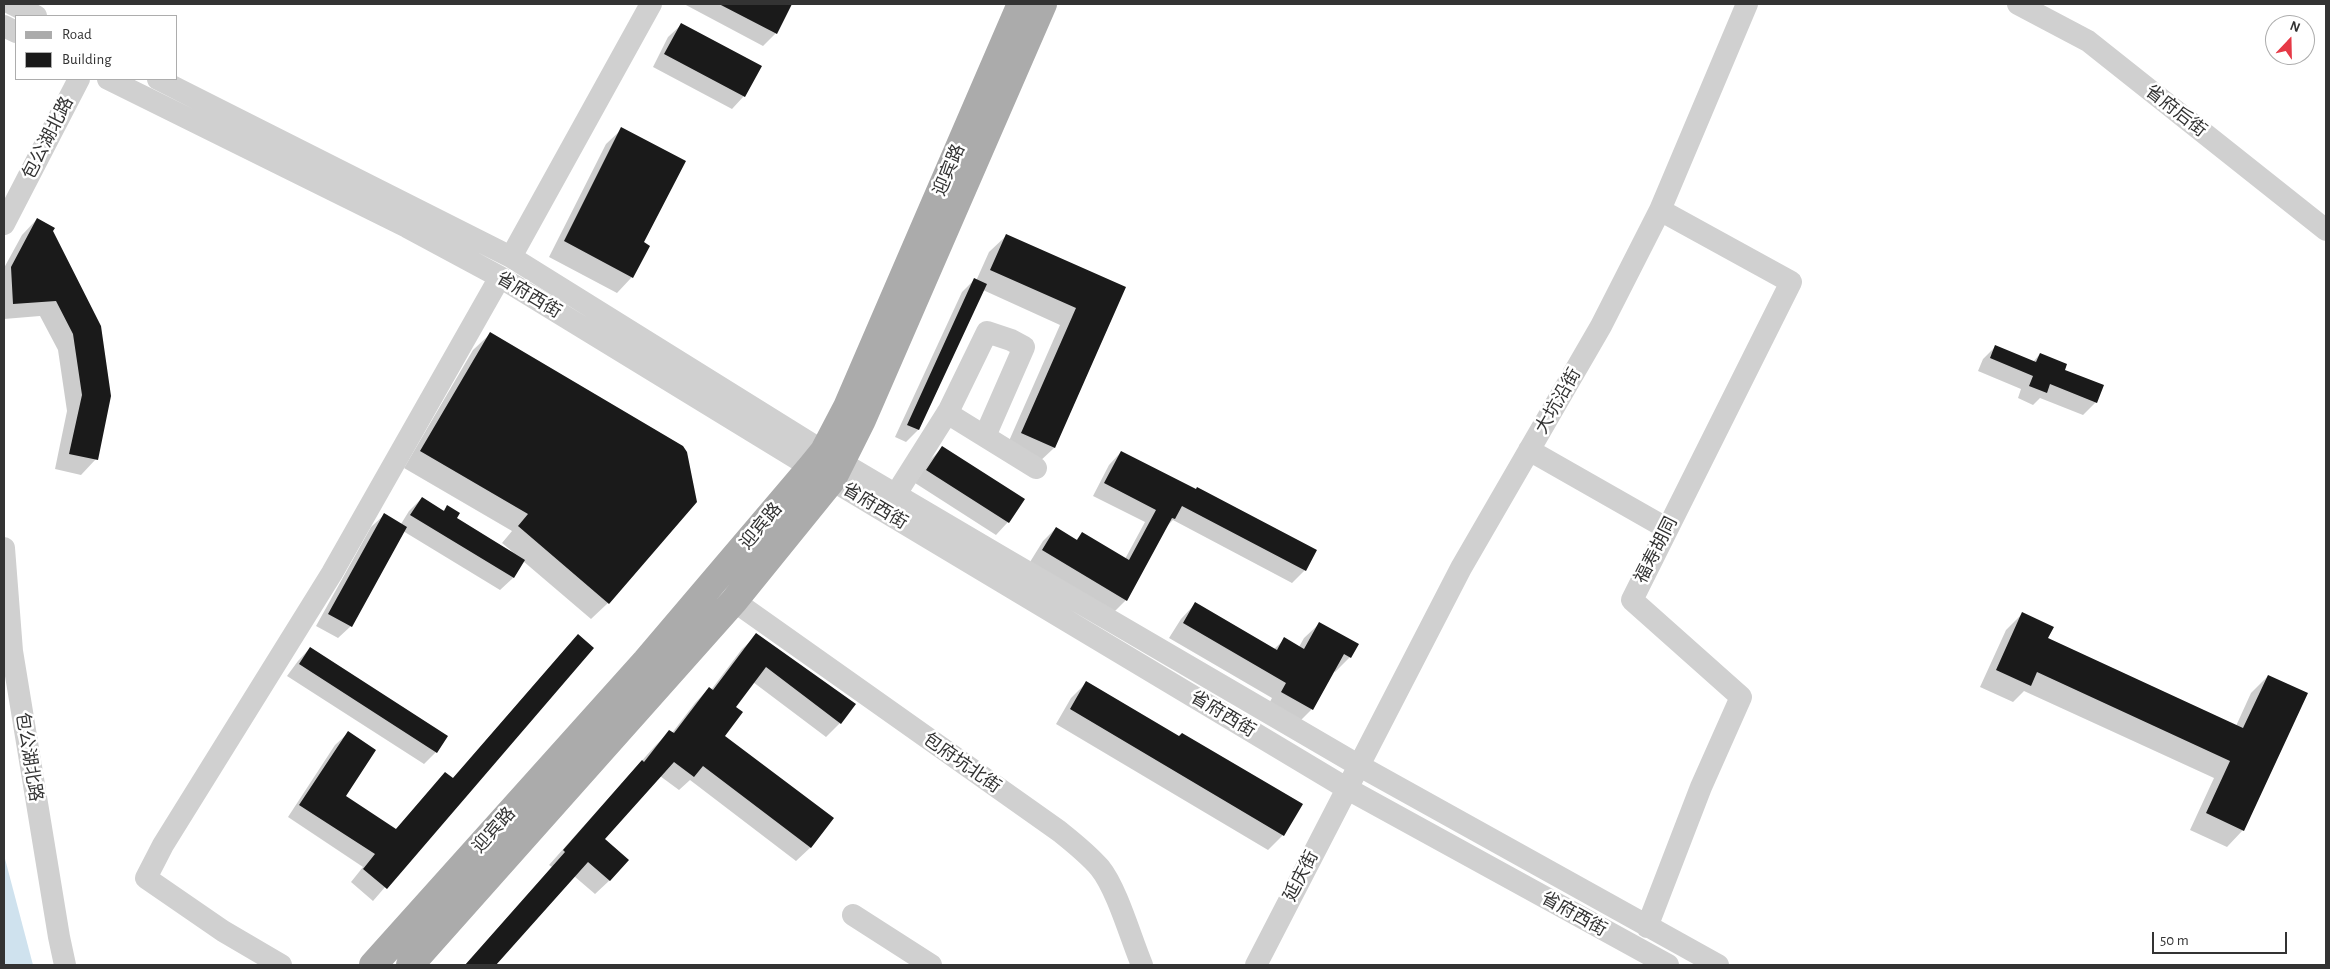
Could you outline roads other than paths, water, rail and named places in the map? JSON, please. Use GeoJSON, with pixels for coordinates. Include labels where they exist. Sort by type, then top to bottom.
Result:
{"type":"FeatureCollection","features":[{"type":"Feature","properties":{"kind":"main road","name":"迎宾路"},"geometry":{"type":"LineString","coordinates":[[373,965],[646,661],[827,465],[847,407],[1021,4]]}},
{"type":"Feature","properties":{"kind":"main road","name":"迎宾路"},"geometry":{"type":"LineString","coordinates":[[410,965],[734,601],[827,465],[1043,4]]}},
{"type":"Feature","properties":{"kind":"street"},"geometry":{"type":"LineString","coordinates":[[12,4],[34,15]]}},
{"type":"Feature","properties":{"kind":"street"},"geometry":{"type":"LineString","coordinates":[[510,258],[651,4]]}},
{"type":"Feature","properties":{"kind":"street","name":"大坑沿街"},"geometry":{"type":"LineString","coordinates":[[1346,788],[1461,568],[1601,326],[1660,210],[1747,4]]}},
{"type":"Feature","properties":{"kind":"street","name":"省府后街"},"geometry":{"type":"LineString","coordinates":[[2018,4],[2088,41],[2326,230]]}},
{"type":"Feature","properties":{"kind":"street","name":"包公湖北路"},"geometry":{"type":"LineString","coordinates":[[4,224],[78,80]]}},
{"type":"Feature","properties":{"kind":"street","name":"省府西街"},"geometry":{"type":"LineString","coordinates":[[110,80],[407,227],[500,277],[827,465],[896,494],[1358,765],[1718,965]]}},
{"type":"Feature","properties":{"kind":"street","name":"省府西街"},"geometry":{"type":"LineString","coordinates":[[160,80],[510,258],[827,465],[1346,788],[1668,965]]}},
{"type":"Feature","properties":{"kind":"street","name":"福寿胡同"},"geometry":{"type":"LineString","coordinates":[[1647,927],[1740,697],[1632,600],[1666,528],[1791,282],[1660,210]]}},
{"type":"Feature","properties":{"kind":"street"},"geometry":{"type":"LineString","coordinates":[[281,965],[223,931],[146,878],[163,845],[332,573],[500,277]]}},
{"type":"Feature","properties":{"kind":"street"},"geometry":{"type":"LineString","coordinates":[[896,494],[947,413],[987,332],[1012,340],[1024,347],[984,436]]}},
{"type":"Feature","properties":{"kind":"street"},"geometry":{"type":"LineString","coordinates":[[947,413],[1036,468]]}},
{"type":"Feature","properties":{"kind":"street"},"geometry":{"type":"LineString","coordinates":[[1529,450],[1666,528]]}},
{"type":"Feature","properties":{"kind":"street","name":"包公湖北路"},"geometry":{"type":"LineString","coordinates":[[4,548],[12,651],[65,965]]}},
{"type":"Feature","properties":{"kind":"street","name":"包府坑北街"},"geometry":{"type":"LineString","coordinates":[[734,601],[1060,831],[1082,849],[1101,870],[1118,903],[1142,965]]}},
{"type":"Feature","properties":{"kind":"street","name":"延庆街"},"geometry":{"type":"LineString","coordinates":[[1256,965],[1346,788]]}},
{"type":"Feature","properties":{"kind":"street"},"geometry":{"type":"LineString","coordinates":[[853,915],[931,965]]}},
{"type":"Feature","properties":{"kind":"water"},"geometry":{"type":"Polygon","coordinates":[[[4,855],[33,965],[4,965],[4,855]]]}}]}
